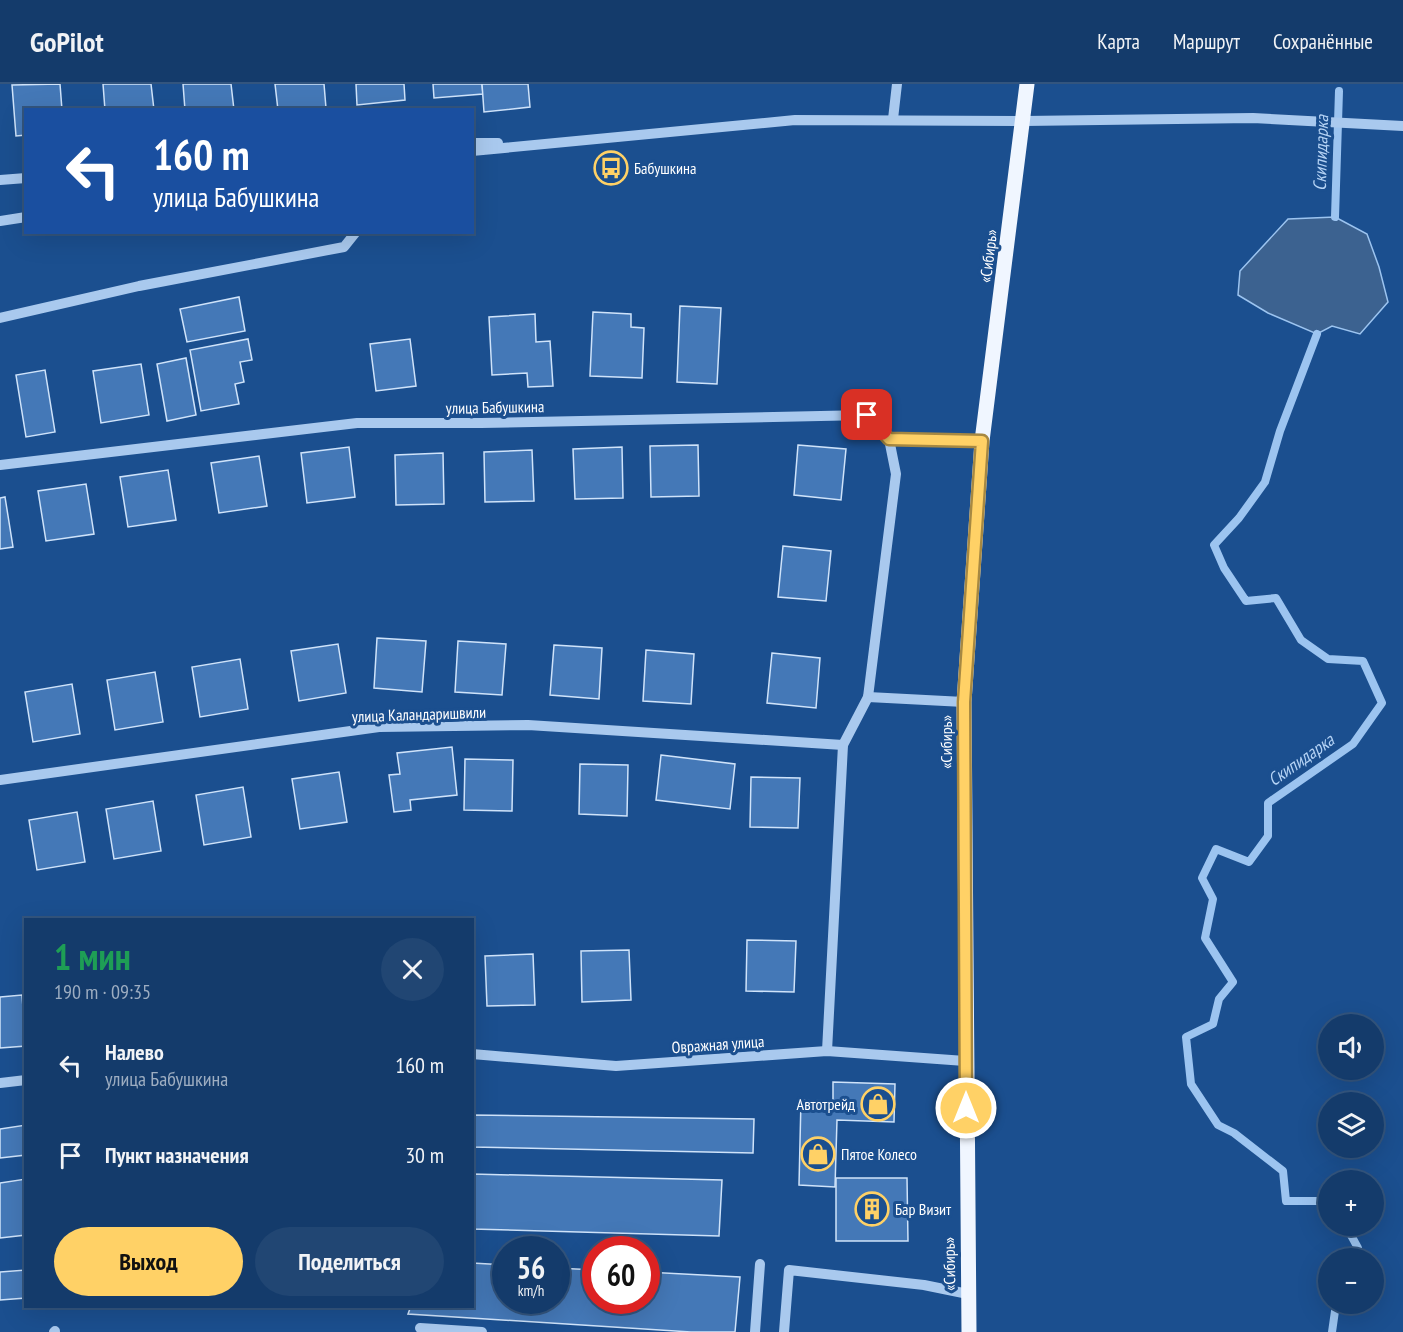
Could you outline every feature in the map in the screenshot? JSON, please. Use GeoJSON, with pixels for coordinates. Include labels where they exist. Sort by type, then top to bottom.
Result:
{"type":"FeatureCollection","features":[{"type":"Feature","properties":{"kind":"main road","name":"«Сибирь»"},"geometry":{"type":"LineString","coordinates":[[969,1332],[965,1061],[964,702],[982,441],[1027,84]]}},
{"type":"Feature","properties":{"kind":"street"},"geometry":{"type":"LineString","coordinates":[[893,119],[897,84]]}},
{"type":"Feature","properties":{"kind":"street"},"geometry":{"type":"LineString","coordinates":[[474,151],[795,120],[1024,121],[1253,118],[1403,126]]}},
{"type":"Feature","properties":{"kind":"street"},"geometry":{"type":"LineString","coordinates":[[474,142],[540,144]]}},
{"type":"Feature","properties":{"kind":"street"},"geometry":{"type":"LineString","coordinates":[[0,180],[24,177]]}},
{"type":"Feature","properties":{"kind":"street"},"geometry":{"type":"LineString","coordinates":[[0,221],[24,217]]}},
{"type":"Feature","properties":{"kind":"street"},"geometry":{"type":"LineString","coordinates":[[0,318],[139,286],[344,247],[354,234]]}},
{"type":"Feature","properties":{"kind":"street","name":"улица Бабушкина"},"geometry":{"type":"LineString","coordinates":[[0,465],[357,423],[493,423],[867,415],[889,439]]}},
{"type":"Feature","properties":{"kind":"street"},"geometry":{"type":"LineString","coordinates":[[827,1051],[843,745],[868,698],[896,474],[889,439],[982,441]]}},
{"type":"Feature","properties":{"kind":"street"},"geometry":{"type":"LineString","coordinates":[[868,698],[964,702]]}},
{"type":"Feature","properties":{"kind":"street","name":"улица Каландаришвили"},"geometry":{"type":"LineString","coordinates":[[0,780],[379,727],[528,725],[843,745]]}},
{"type":"Feature","properties":{"kind":"street","name":"Овражная улица"},"geometry":{"type":"LineString","coordinates":[[474,1054],[616,1066],[827,1051],[965,1061]]}},
{"type":"Feature","properties":{"kind":"street"},"geometry":{"type":"LineString","coordinates":[[0,1083],[24,1080]]}},
{"type":"Feature","properties":{"kind":"street"},"geometry":{"type":"LineString","coordinates":[[755,1332],[760,1264]]}},
{"type":"Feature","properties":{"kind":"street"},"geometry":{"type":"LineString","coordinates":[[784,1332],[789,1270],[924,1285],[968,1294]]}},
{"type":"Feature","properties":{"kind":"street"},"geometry":{"type":"LineString","coordinates":[[420,1328],[482,1332]]}},
{"type":"Feature","properties":{"kind":"water"},"geometry":{"type":"Polygon","coordinates":[[[1335,217],[1367,234],[1388,302],[1360,334],[1332,326],[1317,334],[1268,313],[1238,295],[1240,271],[1288,219],[1335,217]]]}},
{"type":"Feature","properties":{"kind":"building"},"geometry":{"type":"Polygon","coordinates":[[[60,84],[62,108],[24,108],[24,135],[16,136],[12,85],[60,84]]]}},
{"type":"Feature","properties":{"kind":"building"},"geometry":{"type":"Polygon","coordinates":[[[103,84],[151,84],[154,108],[105,108],[103,84]]]}},
{"type":"Feature","properties":{"kind":"building"},"geometry":{"type":"Polygon","coordinates":[[[183,84],[231,84],[234,108],[185,108],[183,84]]]}},
{"type":"Feature","properties":{"kind":"building"},"geometry":{"type":"Polygon","coordinates":[[[275,84],[324,84],[326,108],[278,108],[275,84]]]}},
{"type":"Feature","properties":{"kind":"building"},"geometry":{"type":"Polygon","coordinates":[[[356,84],[404,84],[405,100],[357,105],[356,84]]]}},
{"type":"Feature","properties":{"kind":"building"},"geometry":{"type":"Polygon","coordinates":[[[433,84],[482,84],[483,94],[434,98],[433,84]]]}},
{"type":"Feature","properties":{"kind":"building"},"geometry":{"type":"Polygon","coordinates":[[[482,84],[528,84],[530,107],[484,112],[482,84]]]}},
{"type":"Feature","properties":{"kind":"building"},"geometry":{"type":"Polygon","coordinates":[[[239,297],[245,331],[187,342],[180,309],[239,297]]]}},
{"type":"Feature","properties":{"kind":"building"},"geometry":{"type":"Polygon","coordinates":[[[680,306],[721,308],[717,384],[677,382],[680,306]]]}},
{"type":"Feature","properties":{"kind":"building"},"geometry":{"type":"Polygon","coordinates":[[[593,312],[631,314],[631,327],[644,328],[642,378],[590,376],[593,312]]]}},
{"type":"Feature","properties":{"kind":"building"},"geometry":{"type":"Polygon","coordinates":[[[535,314],[536,342],[550,341],[553,386],[528,387],[527,373],[492,375],[489,317],[535,314]]]}},
{"type":"Feature","properties":{"kind":"building"},"geometry":{"type":"Polygon","coordinates":[[[248,339],[252,360],[240,362],[244,382],[235,384],[239,404],[201,411],[190,350],[248,339]]]}},
{"type":"Feature","properties":{"kind":"building"},"geometry":{"type":"Polygon","coordinates":[[[410,339],[416,386],[376,391],[370,344],[410,339]]]}},
{"type":"Feature","properties":{"kind":"building"},"geometry":{"type":"Polygon","coordinates":[[[186,358],[196,415],[167,421],[157,364],[186,358]]]}},
{"type":"Feature","properties":{"kind":"building"},"geometry":{"type":"Polygon","coordinates":[[[141,364],[149,415],[101,423],[93,371],[141,364]]]}},
{"type":"Feature","properties":{"kind":"building"},"geometry":{"type":"Polygon","coordinates":[[[45,370],[55,432],[26,437],[16,375],[45,370]]]}},
{"type":"Feature","properties":{"kind":"building"},"geometry":{"type":"Polygon","coordinates":[[[698,445],[699,496],[651,497],[650,446],[698,445]]]}},
{"type":"Feature","properties":{"kind":"building"},"geometry":{"type":"Polygon","coordinates":[[[798,445],[846,449],[841,500],[794,495],[798,445]]]}},
{"type":"Feature","properties":{"kind":"building"},"geometry":{"type":"Polygon","coordinates":[[[349,447],[355,497],[307,503],[301,453],[349,447]]]}},
{"type":"Feature","properties":{"kind":"building"},"geometry":{"type":"Polygon","coordinates":[[[622,447],[623,498],[575,499],[573,449],[622,447]]]}},
{"type":"Feature","properties":{"kind":"building"},"geometry":{"type":"Polygon","coordinates":[[[532,450],[534,501],[485,502],[484,452],[532,450]]]}},
{"type":"Feature","properties":{"kind":"building"},"geometry":{"type":"Polygon","coordinates":[[[443,453],[444,504],[396,505],[395,455],[443,453]]]}},
{"type":"Feature","properties":{"kind":"building"},"geometry":{"type":"Polygon","coordinates":[[[259,456],[267,506],[219,513],[211,463],[259,456]]]}},
{"type":"Feature","properties":{"kind":"building"},"geometry":{"type":"Polygon","coordinates":[[[168,470],[176,520],[128,527],[120,477],[168,470]]]}},
{"type":"Feature","properties":{"kind":"building"},"geometry":{"type":"Polygon","coordinates":[[[86,484],[94,534],[46,541],[38,491],[86,484]]]}},
{"type":"Feature","properties":{"kind":"building"},"geometry":{"type":"Polygon","coordinates":[[[5,497],[13,547],[0,549],[0,498],[5,497]]]}},
{"type":"Feature","properties":{"kind":"building"},"geometry":{"type":"Polygon","coordinates":[[[783,546],[831,551],[826,601],[778,597],[783,546]]]}},
{"type":"Feature","properties":{"kind":"building"},"geometry":{"type":"Polygon","coordinates":[[[377,638],[426,641],[422,692],[374,688],[377,638]]]}},
{"type":"Feature","properties":{"kind":"building"},"geometry":{"type":"Polygon","coordinates":[[[458,641],[506,644],[502,695],[455,692],[458,641]]]}},
{"type":"Feature","properties":{"kind":"building"},"geometry":{"type":"Polygon","coordinates":[[[338,644],[346,693],[299,701],[291,651],[338,644]]]}},
{"type":"Feature","properties":{"kind":"building"},"geometry":{"type":"Polygon","coordinates":[[[554,645],[602,648],[599,699],[550,695],[554,645]]]}},
{"type":"Feature","properties":{"kind":"building"},"geometry":{"type":"Polygon","coordinates":[[[646,650],[694,654],[691,704],[643,701],[646,650]]]}},
{"type":"Feature","properties":{"kind":"building"},"geometry":{"type":"Polygon","coordinates":[[[772,653],[820,658],[816,708],[767,703],[772,653]]]}},
{"type":"Feature","properties":{"kind":"building"},"geometry":{"type":"Polygon","coordinates":[[[240,659],[248,709],[200,717],[192,667],[240,659]]]}},
{"type":"Feature","properties":{"kind":"building"},"geometry":{"type":"Polygon","coordinates":[[[155,672],[163,722],[115,730],[107,680],[155,672]]]}},
{"type":"Feature","properties":{"kind":"building"},"geometry":{"type":"Polygon","coordinates":[[[72,684],[80,734],[33,742],[25,692],[72,684]]]}},
{"type":"Feature","properties":{"kind":"building"},"geometry":{"type":"Polygon","coordinates":[[[452,747],[457,795],[410,800],[411,810],[394,812],[389,775],[400,774],[397,753],[452,747]]]}},
{"type":"Feature","properties":{"kind":"building"},"geometry":{"type":"Polygon","coordinates":[[[661,755],[735,764],[730,809],[656,800],[661,755]]]}},
{"type":"Feature","properties":{"kind":"building"},"geometry":{"type":"Polygon","coordinates":[[[465,759],[513,760],[512,811],[464,810],[465,759]]]}},
{"type":"Feature","properties":{"kind":"building"},"geometry":{"type":"Polygon","coordinates":[[[580,764],[628,765],[627,816],[579,814],[580,764]]]}},
{"type":"Feature","properties":{"kind":"building"},"geometry":{"type":"Polygon","coordinates":[[[339,772],[347,822],[300,829],[292,779],[339,772]]]}},
{"type":"Feature","properties":{"kind":"building"},"geometry":{"type":"Polygon","coordinates":[[[751,777],[800,778],[798,828],[750,827],[751,777]]]}},
{"type":"Feature","properties":{"kind":"building"},"geometry":{"type":"Polygon","coordinates":[[[243,787],[251,837],[204,845],[196,795],[243,787]]]}},
{"type":"Feature","properties":{"kind":"building"},"geometry":{"type":"Polygon","coordinates":[[[153,801],[161,851],[114,859],[106,809],[153,801]]]}},
{"type":"Feature","properties":{"kind":"building"},"geometry":{"type":"Polygon","coordinates":[[[77,812],[85,862],[37,870],[29,820],[77,812]]]}},
{"type":"Feature","properties":{"kind":"building"},"geometry":{"type":"Polygon","coordinates":[[[747,940],[796,941],[794,992],[746,991],[747,940]]]}},
{"type":"Feature","properties":{"kind":"building"},"geometry":{"type":"Polygon","coordinates":[[[629,950],[631,1000],[582,1002],[581,951],[629,950]]]}},
{"type":"Feature","properties":{"kind":"building"},"geometry":{"type":"Polygon","coordinates":[[[533,954],[535,1005],[487,1006],[485,956],[533,954]]]}},
{"type":"Feature","properties":{"kind":"building"},"geometry":{"type":"Polygon","coordinates":[[[22,995],[24,1046],[0,1048],[0,997],[22,995]]]}},
{"type":"Feature","properties":{"kind":"building","name":"Пятое Колесо"},"geometry":{"type":"Polygon","coordinates":[[[833,1082],[895,1084],[894,1122],[837,1120],[835,1187],[799,1185],[801,1100],[833,1101],[833,1082]]]}},
{"type":"Feature","properties":{"kind":"building"},"geometry":{"type":"Polygon","coordinates":[[[474,1115],[754,1119],[753,1153],[474,1147],[474,1115]]]}},
{"type":"Feature","properties":{"kind":"building"},"geometry":{"type":"Polygon","coordinates":[[[24,1125],[24,1155],[0,1158],[0,1129],[24,1125]]]}},
{"type":"Feature","properties":{"kind":"building"},"geometry":{"type":"Polygon","coordinates":[[[474,1174],[722,1180],[719,1236],[474,1229],[474,1174]]]}},
{"type":"Feature","properties":{"kind":"building","name":"Бар Визит"},"geometry":{"type":"Polygon","coordinates":[[[836,1178],[907,1178],[908,1241],[836,1241],[836,1178]]]}},
{"type":"Feature","properties":{"kind":"building"},"geometry":{"type":"Polygon","coordinates":[[[24,1179],[24,1235],[0,1238],[0,1183],[24,1179]]]}},
{"type":"Feature","properties":{"kind":"building"},"geometry":{"type":"Polygon","coordinates":[[[474,1263],[492,1264],[492,1314],[570,1314],[570,1269],[582,1269],[582,1314],[660,1314],[660,1273],[740,1277],[735,1332],[691,1332],[408,1314],[410,1308],[474,1308],[474,1263]]]}},
{"type":"Feature","properties":{"kind":"building"},"geometry":{"type":"Polygon","coordinates":[[[24,1270],[24,1298],[0,1300],[0,1272],[24,1270]]]}},
{"type":"Feature","properties":{"kind":"waterway","name":"Скипидарка"},"geometry":{"type":"LineString","coordinates":[[1335,217],[1339,91]]}},
{"type":"Feature","properties":{"kind":"waterway","name":"Скипидарка"},"geometry":{"type":"LineString","coordinates":[[1317,334],[1280,431],[1265,482],[1239,518],[1214,545],[1224,568],[1246,601],[1276,598],[1301,640],[1328,659],[1363,661],[1382,703],[1353,744],[1268,803],[1268,836],[1249,862],[1216,849],[1202,878],[1213,899],[1205,938],[1233,982],[1219,999],[1213,1024],[1186,1037],[1191,1084],[1218,1125],[1234,1133],[1283,1171],[1286,1201],[1318,1201]]}},
{"type":"Feature","properties":{"kind":"waterway","name":"Скипидарка"},"geometry":{"type":"LineString","coordinates":[[1351,1236],[1358,1248]]}},
{"type":"Feature","properties":{"kind":"waterway","name":"Скипидарка"},"geometry":{"type":"LineString","coordinates":[[1332,1332],[1335,1314]]}},
{"type":"Feature","properties":{"kind":"place","name":"Бабушкина"},"geometry":{"type":"Point","coordinates":[611,168]}},
{"type":"Feature","properties":{"kind":"place","name":"Автотрейд"},"geometry":{"type":"Point","coordinates":[878,1104]}},
{"type":"Feature","properties":{"kind":"place","name":"Пятое Колесо"},"geometry":{"type":"Point","coordinates":[818,1154]}},
{"type":"Feature","properties":{"kind":"place","name":"Бар Визит"},"geometry":{"type":"Point","coordinates":[872,1209]}},
{"type":"Feature","properties":{"kind":"route"},"geometry":{"type":"LineString","coordinates":[[867,415],[889,439],[982,441],[964,702],[966,1108]]}}]}
